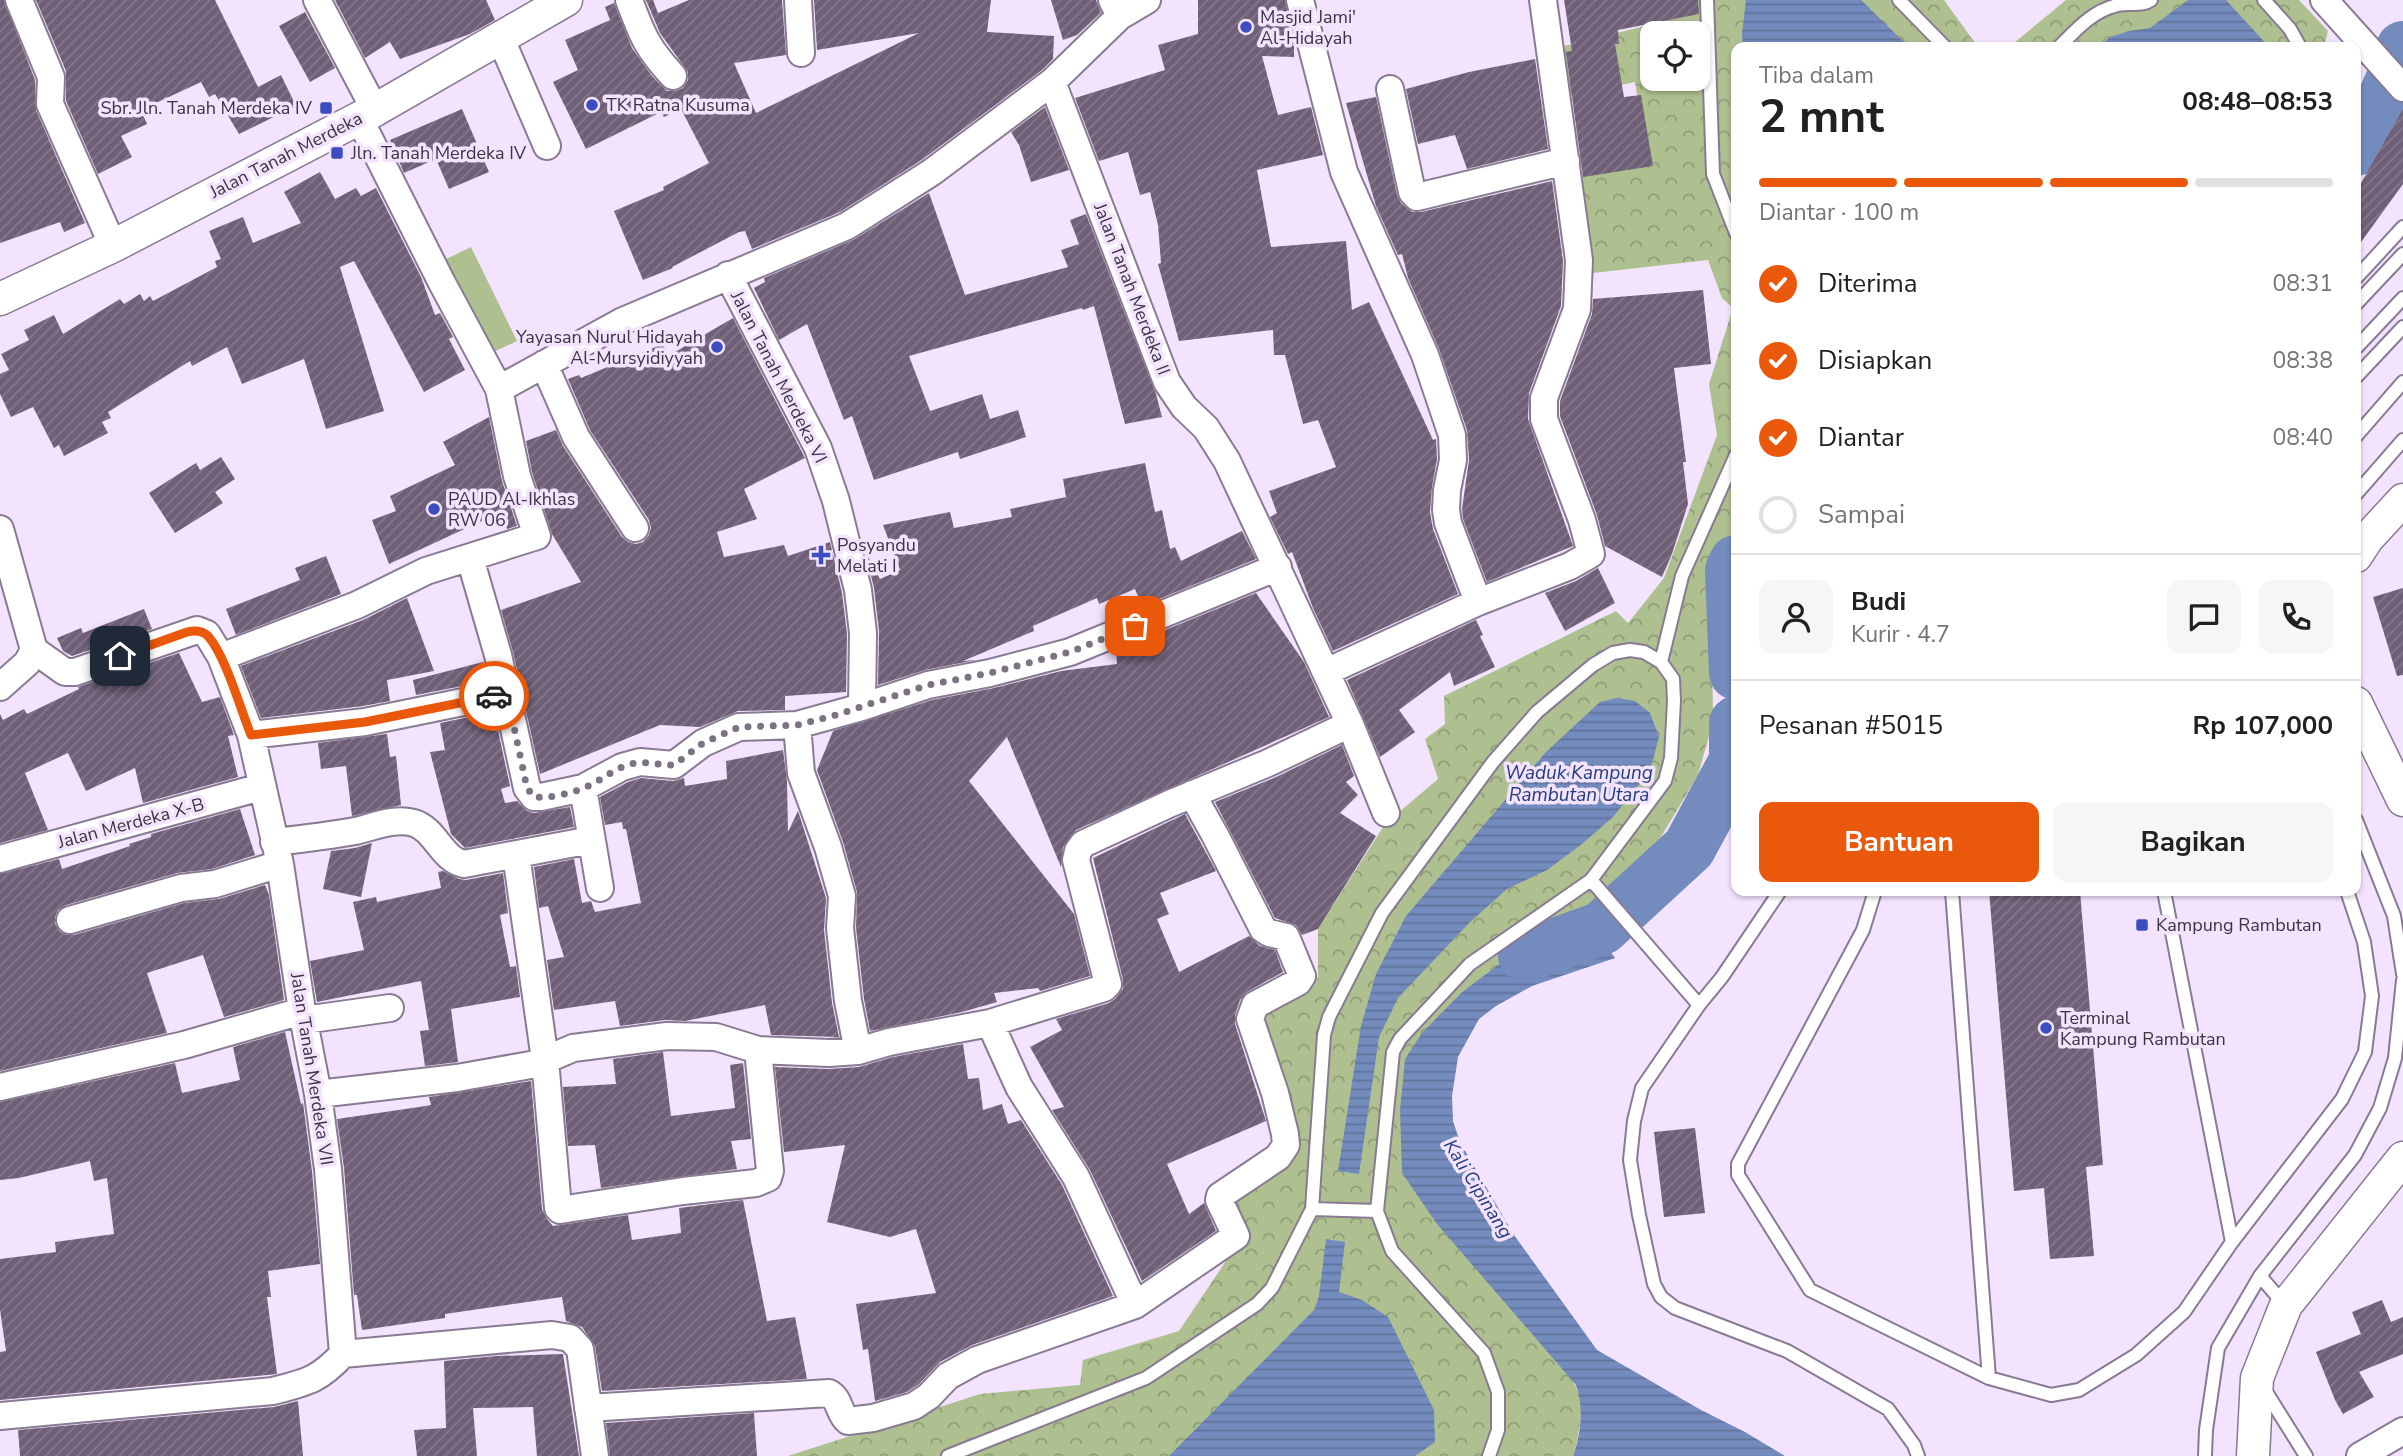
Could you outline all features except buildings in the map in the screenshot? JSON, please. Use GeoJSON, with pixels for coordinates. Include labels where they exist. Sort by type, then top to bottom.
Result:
{"type":"FeatureCollection","features":[{"type":"Feature","properties":{"kind":"street"},"geometry":{"type":"LineString","coordinates":[[19,0],[51,77],[50,104],[113,246]]}},
{"type":"Feature","properties":{"kind":"street"},"geometry":{"type":"LineString","coordinates":[[221,657],[357,605],[426,571],[537,536],[517,476],[499,389],[441,281],[317,0]]}},
{"type":"Feature","properties":{"kind":"street"},"geometry":{"type":"LineString","coordinates":[[629,0],[641,34],[652,53],[673,76]]}},
{"type":"Feature","properties":{"kind":"street"},"geometry":{"type":"LineString","coordinates":[[798,0],[801,53]]}},
{"type":"Feature","properties":{"kind":"street"},"geometry":{"type":"LineString","coordinates":[[1052,82],[1116,8],[1147,0]]}},
{"type":"Feature","properties":{"kind":"street"},"geometry":{"type":"LineString","coordinates":[[1300,0],[1344,172],[1426,355],[1452,435],[1453,460],[1446,500],[1448,523],[1478,602]]}},
{"type":"Feature","properties":{"kind":"street"},"geometry":{"type":"LineString","coordinates":[[1326,672],[1478,602],[1570,566],[1591,554],[1582,520],[1544,419],[1544,398],[1577,309],[1579,260],[1543,0]]}},
{"type":"Feature","properties":{"kind":"street"},"geometry":{"type":"LineString","coordinates":[[2323,0],[2402,87]]}},
{"type":"Feature","properties":{"kind":"street","name":"Jalan Tanah Merdeka"},"geometry":{"type":"LineString","coordinates":[[0,299],[113,246],[367,114],[553,3]]}},
{"type":"Feature","properties":{"kind":"street"},"geometry":{"type":"LineString","coordinates":[[500,37],[547,146]]}},
{"type":"Feature","properties":{"kind":"street","name":"Jalan Tanah Merdeka VI"},"geometry":{"type":"LineString","coordinates":[[499,389],[622,321],[847,226],[932,172],[1052,82]]}},
{"type":"Feature","properties":{"kind":"street","name":"Jalan Tanah Merdeka II"},"geometry":{"type":"LineString","coordinates":[[1052,82],[1167,382],[1184,407],[1206,428],[1227,461],[1350,724],[1386,813]]}},
{"type":"Feature","properties":{"kind":"street"},"geometry":{"type":"LineString","coordinates":[[1390,89],[1412,192],[1417,197],[1566,161]]}},
{"type":"Feature","properties":{"kind":"street","name":"Jalan Tanah Merdeka VI"},"geometry":{"type":"LineString","coordinates":[[728,275],[818,448],[836,501],[858,590],[863,633],[862,706]]}},
{"type":"Feature","properties":{"kind":"street"},"geometry":{"type":"LineString","coordinates":[[544,364],[576,437],[635,528]]}},
{"type":"Feature","properties":{"kind":"street"},"geometry":{"type":"LineString","coordinates":[[2361,549],[2403,500]]}},
{"type":"Feature","properties":{"kind":"street"},"geometry":{"type":"LineString","coordinates":[[0,529],[34,649],[27,663],[0,687]]}},
{"type":"Feature","properties":{"kind":"street"},"geometry":{"type":"LineString","coordinates":[[470,558],[507,694],[527,788],[534,797],[583,788],[632,763],[674,765],[703,743],[739,727],[797,725],[928,685],[990,673],[1070,652],[1278,567]]}},
{"type":"Feature","properties":{"kind":"street","name":"Jalan Tanah Merdeka VII"},"geometry":{"type":"LineString","coordinates":[[34,649],[65,672],[75,672],[197,630],[207,634],[221,657],[251,735],[277,853],[328,1169],[343,1354]]}},
{"type":"Feature","properties":{"kind":"street"},"geometry":{"type":"LineString","coordinates":[[251,735],[365,722],[507,694]]}},
{"type":"Feature","properties":{"kind":"street"},"geometry":{"type":"LineString","coordinates":[[2361,713],[2403,800]]}},
{"type":"Feature","properties":{"kind":"street"},"geometry":{"type":"LineString","coordinates":[[318,1094],[457,1078],[536,1064],[573,1048],[667,1036],[716,1037],[758,1050],[828,1053],[858,1051],[889,1042],[990,1023],[1107,986],[1090,908],[1076,860],[1083,844],[1350,724]]}},
{"type":"Feature","properties":{"kind":"street"},"geometry":{"type":"LineString","coordinates":[[797,725],[801,773],[828,847],[842,896],[840,928],[848,1001],[858,1051]]}},
{"type":"Feature","properties":{"kind":"street","name":"Jalan Merdeka X-B"},"geometry":{"type":"LineString","coordinates":[[0,859],[261,787]]}},
{"type":"Feature","properties":{"kind":"street"},"geometry":{"type":"LineString","coordinates":[[583,788],[600,888]]}},
{"type":"Feature","properties":{"kind":"street"},"geometry":{"type":"LineString","coordinates":[[588,1408],[829,1393],[839,1402],[844,1417],[848,1421],[856,1421],[914,1406],[929,1396],[948,1376],[977,1360],[1135,1305],[1236,1236],[1219,1200],[1220,1196],[1278,1157],[1286,1145],[1275,1093],[1250,1019],[1255,1005],[1298,982],[1302,976],[1286,937],[1263,929],[1192,794]]}},
{"type":"Feature","properties":{"kind":"street"},"geometry":{"type":"LineString","coordinates":[[70,920],[181,888],[215,884],[277,853],[399,821],[413,822],[420,826],[456,862],[464,864],[591,840]]}},
{"type":"Feature","properties":{"kind":"street"},"geometry":{"type":"LineString","coordinates":[[516,854],[545,1060],[558,1208],[564,1211],[683,1191],[756,1183],[768,1178],[770,1171],[758,1050]]}},
{"type":"Feature","properties":{"kind":"street"},"geometry":{"type":"LineString","coordinates":[[0,1087],[303,1015],[390,1008]]}},
{"type":"Feature","properties":{"kind":"street"},"geometry":{"type":"LineString","coordinates":[[990,1023],[1019,1087],[1076,1177],[1135,1305]]}},
{"type":"Feature","properties":{"kind":"street"},"geometry":{"type":"LineString","coordinates":[[2253,1456],[2257,1378],[2286,1305],[2403,1158]]}},
{"type":"Feature","properties":{"kind":"street"},"geometry":{"type":"LineString","coordinates":[[0,1416],[273,1391],[311,1380],[327,1371],[343,1354],[552,1335],[570,1338],[580,1349],[595,1456]]}},
{"type":"Feature","properties":{"kind":"street"},"geometry":{"type":"LineString","coordinates":[[2360,1456],[2403,1431]]}},
{"type":"Feature","properties":{"kind":"lane"},"geometry":{"type":"LineString","coordinates":[[1707,0],[1713,173],[1731,220]]}},
{"type":"Feature","properties":{"kind":"lane"},"geometry":{"type":"LineString","coordinates":[[1899,0],[1940,42]]}},
{"type":"Feature","properties":{"kind":"lane"},"geometry":{"type":"LineString","coordinates":[[2064,42],[2090,16],[2119,4],[2146,4],[2151,0]]}},
{"type":"Feature","properties":{"kind":"lane"},"geometry":{"type":"LineString","coordinates":[[2263,0],[2290,29],[2297,42]]}},
{"type":"Feature","properties":{"kind":"lane"},"geometry":{"type":"LineString","coordinates":[[2361,273],[2403,228]]}},
{"type":"Feature","properties":{"kind":"lane"},"geometry":{"type":"LineString","coordinates":[[2361,299],[2403,254]]}},
{"type":"Feature","properties":{"kind":"lane"},"geometry":{"type":"LineString","coordinates":[[2361,343],[2403,298]]}},
{"type":"Feature","properties":{"kind":"lane"},"geometry":{"type":"LineString","coordinates":[[2361,372],[2403,327]]}},
{"type":"Feature","properties":{"kind":"lane"},"geometry":{"type":"LineString","coordinates":[[2361,430],[2403,382]]}},
{"type":"Feature","properties":{"kind":"lane"},"geometry":{"type":"LineString","coordinates":[[2361,488],[2403,440]]}},
{"type":"Feature","properties":{"kind":"lane"},"geometry":{"type":"LineString","coordinates":[[1661,662],[1682,576],[1731,467]]}},
{"type":"Feature","properties":{"kind":"lane"},"geometry":{"type":"LineString","coordinates":[[948,1456],[1146,1378],[1257,1304],[1272,1288],[1312,1209],[1324,1035],[1329,1017],[1382,913],[1493,762],[1537,712],[1593,665],[1613,653],[1630,650],[1644,652],[1661,662],[1672,679],[1674,701],[1671,758],[1665,781],[1591,880],[1470,964],[1400,1039],[1393,1052],[1371,1210],[1392,1251],[1483,1353],[1498,1392],[1498,1430],[1489,1456]]}},
{"type":"Feature","properties":{"kind":"lane"},"geometry":{"type":"LineString","coordinates":[[2361,833],[2394,916],[2403,974]]}},
{"type":"Feature","properties":{"kind":"lane"},"geometry":{"type":"LineString","coordinates":[[1591,880],[1699,1005]]}},
{"type":"Feature","properties":{"kind":"lane"},"geometry":{"type":"LineString","coordinates":[[1777,896],[1642,1088],[1634,1122],[1630,1160],[1654,1284],[1661,1297],[1675,1308],[1787,1351],[1888,1409],[1918,1456]]}},
{"type":"Feature","properties":{"kind":"lane"},"geometry":{"type":"LineString","coordinates":[[1873,896],[1863,930],[1737,1169],[1806,1287],[1989,1378],[2051,1395],[2079,1390],[2136,1355],[2184,1312],[2232,1242],[2342,1099],[2365,1052],[2372,996],[2364,942],[2349,896]]}},
{"type":"Feature","properties":{"kind":"lane"},"geometry":{"type":"LineString","coordinates":[[1952,896],[1989,1378]]}},
{"type":"Feature","properties":{"kind":"lane"},"geometry":{"type":"LineString","coordinates":[[2165,896],[2232,1242]]}},
{"type":"Feature","properties":{"kind":"lane"},"geometry":{"type":"LineString","coordinates":[[2205,1456],[2206,1430],[2218,1348],[2260,1276],[2355,1155],[2380,1108],[2395,1058],[2403,980]]}},
{"type":"Feature","properties":{"kind":"lane"},"geometry":{"type":"LineString","coordinates":[[1312,1209],[1371,1210]]}},
{"type":"Feature","properties":{"kind":"lane"},"geometry":{"type":"LineString","coordinates":[[2260,1276],[2286,1305]]}},
{"type":"Feature","properties":{"kind":"lane"},"geometry":{"type":"LineString","coordinates":[[2257,1378],[2306,1456]]}},
{"type":"Feature","properties":{"kind":"green space"},"geometry":{"type":"Polygon","coordinates":[[[1650,0],[1944,0],[1974,42],[1731,42],[1731,306],[1722,298],[1708,260],[1593,273],[1578,176],[1647,160],[1635,82],[1569,96],[1564,46],[1640,27],[1640,91],[1710,91],[1710,21],[1653,21],[1650,0]]]}},
{"type":"Feature","properties":{"kind":"green space"},"geometry":{"type":"Polygon","coordinates":[[[2066,0],[2299,0],[2328,31],[2325,42],[2015,42],[2066,0]]]}},
{"type":"Feature","properties":{"kind":"green space"},"geometry":{"type":"Polygon","coordinates":[[[471,247],[517,341],[489,354],[444,260],[471,247]]]}},
{"type":"Feature","properties":{"kind":"green space"},"geometry":{"type":"Polygon","coordinates":[[[1731,314],[1731,535],[1717,565],[1712,632],[1713,722],[1698,775],[1661,837],[1586,918],[1548,934],[1506,959],[1405,1059],[1578,1391],[1580,1419],[1573,1456],[788,1456],[980,1394],[1080,1385],[1083,1360],[1179,1331],[1240,1240],[1225,1201],[1299,1147],[1258,1019],[1318,977],[1318,929],[1385,824],[1438,779],[1425,739],[1445,724],[1444,696],[1616,611],[1628,623],[1664,578],[1717,435],[1709,384],[1731,314]]]}},
{"type":"Feature","properties":{"kind":"water"},"geometry":{"type":"Polygon","coordinates":[[[1746,0],[1861,0],[1904,42],[1743,42],[1746,0]]]}},
{"type":"Feature","properties":{"kind":"water"},"geometry":{"type":"Polygon","coordinates":[[[2188,0],[2226,0],[2264,42],[2104,42],[2110,37],[2129,31],[2150,28],[2188,0]]]}},
{"type":"Feature","properties":{"kind":"water","name":"Waduk Kampung Rambutan Utara"},"geometry":{"type":"Polygon","coordinates":[[[1617,698],[1635,701],[1650,713],[1659,737],[1650,771],[1613,817],[1547,870],[1507,889],[1469,923],[1398,998],[1379,1037],[1359,1174],[1338,1171],[1361,1026],[1376,974],[1406,916],[1546,752],[1600,702],[1617,698]]]}},
{"type":"Feature","properties":{"kind":"water"},"geometry":{"type":"Polygon","coordinates":[[[1586,918],[1615,958],[1532,986],[1479,1019],[1458,1057],[1452,1096],[1453,1121],[1460,1142],[1514,1235],[1597,1350],[1785,1456],[1573,1456],[1580,1420],[1576,1385],[1437,1224],[1402,1173],[1400,1110],[1405,1059],[1422,1033],[1461,993],[1506,959],[1548,934],[1586,918]]]}},
{"type":"Feature","properties":{"kind":"water"},"geometry":{"type":"Polygon","coordinates":[[[1326,1239],[1345,1242],[1339,1292],[1362,1300],[1388,1317],[1434,1410],[1435,1442],[1415,1456],[1169,1456],[1314,1310],[1319,1296],[1326,1239]]]}},
{"type":"Feature","properties":{"kind":"waterway","name":"Kali Cipinang"},"geometry":{"type":"LineString","coordinates":[[2361,140],[2395,74],[2403,48]]}},
{"type":"Feature","properties":{"kind":"waterway","name":"Kali Cipinang"},"geometry":{"type":"LineString","coordinates":[[1525,956],[1602,928],[1689,848],[1731,770]]}},
{"type":"Feature","properties":{"kind":"way so far"},"geometry":{"type":"LineString","coordinates":[[494,696],[507,694],[527,788],[534,797],[541,797],[583,788],[632,763],[674,765],[703,743],[739,727],[797,725],[873,704],[928,685],[990,673],[1070,652],[1135,626]]}},
{"type":"Feature","properties":{"kind":"place","name":"Masjid Jami' Al-Hidayah"},"geometry":{"type":"Point","coordinates":[1246,27]}},
{"type":"Feature","properties":{"kind":"place","name":"TK Ratna Kusuma"},"geometry":{"type":"Point","coordinates":[592,105]}},
{"type":"Feature","properties":{"kind":"place","name":"Sbr. Jln. Tanah Merdeka IV"},"geometry":{"type":"Point","coordinates":[326,108]}},
{"type":"Feature","properties":{"kind":"place","name":"Jln. Tanah Merdeka IV"},"geometry":{"type":"Point","coordinates":[337,153]}},
{"type":"Feature","properties":{"kind":"place","name":"Yayasan Nurul Hidayah Al-Mursyidiyyah"},"geometry":{"type":"Point","coordinates":[717,347]}},
{"type":"Feature","properties":{"kind":"place","name":"PAUD Al-Ikhlas RW 06"},"geometry":{"type":"Point","coordinates":[434,509]}},
{"type":"Feature","properties":{"kind":"place","name":"Posyandu Melati I"},"geometry":{"type":"Point","coordinates":[821,555]}},
{"type":"Feature","properties":{"kind":"place","name":"Kampung Rambutan"},"geometry":{"type":"Point","coordinates":[2142,925]}},
{"type":"Feature","properties":{"kind":"place","name":"Terminal Kampung Rambutan"},"geometry":{"type":"Point","coordinates":[2046,1028]}},
{"type":"Feature","properties":{"kind":"route"},"geometry":{"type":"LineString","coordinates":[[120,656],[187,632],[197,630],[207,634],[221,657],[251,735],[365,722],[494,696]]}}]}
